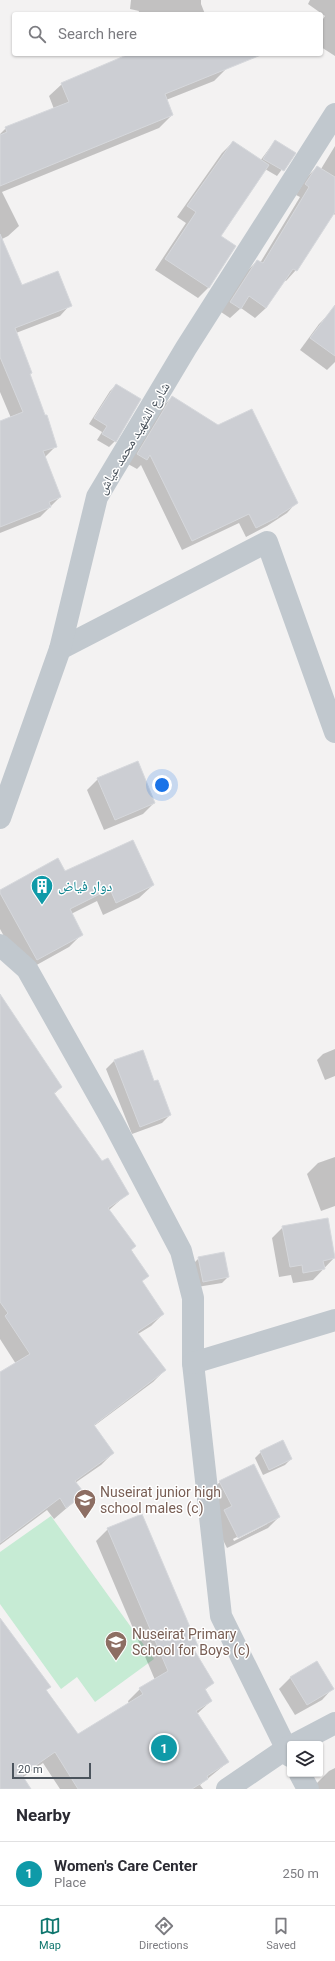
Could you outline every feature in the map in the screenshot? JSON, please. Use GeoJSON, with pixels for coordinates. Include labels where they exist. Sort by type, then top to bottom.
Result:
{"type":"FeatureCollection","features":[{"type":"Feature","properties":{"kind":"street","name":"شارع الشهيد محمد عياش"},"geometry":{"type":"LineString","coordinates":[[0,818],[60,649],[97,497],[186,348],[335,114]]}},
{"type":"Feature","properties":{"kind":"street"},"geometry":{"type":"LineString","coordinates":[[60,649],[267,542],[335,732]]}},
{"type":"Feature","properties":{"kind":"street"},"geometry":{"type":"LineString","coordinates":[[0,945],[27,969],[112,1120],[181,1251],[193,1298],[193,1363],[221,1616],[287,1743]]}},
{"type":"Feature","properties":{"kind":"street"},"geometry":{"type":"LineString","coordinates":[[193,1363],[335,1320]]}},
{"type":"Feature","properties":{"kind":"street"},"geometry":{"type":"LineString","coordinates":[[304,1741],[335,1723]]}},
{"type":"Feature","properties":{"kind":"street"},"geometry":{"type":"LineString","coordinates":[[227,1789],[287,1751]]}},
{"type":"Feature","properties":{"kind":"street"},"geometry":{"type":"LineString","coordinates":[[302,1777],[308,1789]]}},
{"type":"Feature","properties":{"kind":"green space"},"geometry":{"type":"Polygon","coordinates":[[[51,1516],[154,1659],[95,1702],[77,1677],[61,1689],[0,1604],[0,1552],[51,1516]]]}},
{"type":"Feature","properties":{"kind":"building"},"geometry":{"type":"Polygon","coordinates":[[[124,56],[259,56],[165,94],[173,115],[0,186],[0,135],[7,132],[5,127],[69,102],[61,83],[124,56]]]}},
{"type":"Feature","properties":{"kind":"building"},"geometry":{"type":"Polygon","coordinates":[[[275,140],[296,153],[284,171],[263,159],[275,140]]]}},
{"type":"Feature","properties":{"kind":"building"},"geometry":{"type":"Polygon","coordinates":[[[233,141],[269,165],[221,236],[236,246],[209,288],[165,259],[196,212],[187,206],[233,141]]]}},
{"type":"Feature","properties":{"kind":"building"},"geometry":{"type":"Polygon","coordinates":[[[317,166],[335,177],[335,212],[297,271],[293,269],[266,308],[249,296],[241,309],[230,302],[257,260],[263,263],[309,187],[305,184],[317,166]]]}},
{"type":"Feature","properties":{"kind":"building"},"geometry":{"type":"Polygon","coordinates":[[[0,234],[22,285],[58,271],[72,306],[15,328],[32,373],[30,374],[45,415],[47,415],[57,447],[43,451],[61,497],[49,502],[51,507],[0,527],[0,421],[23,412],[0,357],[0,234]]]}},
{"type":"Feature","properties":{"kind":"building"},"geometry":{"type":"Polygon","coordinates":[[[335,305],[335,356],[310,338],[335,305]]]}},
{"type":"Feature","properties":{"kind":"building"},"geometry":{"type":"Polygon","coordinates":[[[116,384],[141,399],[116,442],[102,434],[107,426],[94,418],[116,384]]]}},
{"type":"Feature","properties":{"kind":"building"},"geometry":{"type":"Polygon","coordinates":[[[172,396],[218,425],[252,409],[298,503],[278,517],[256,528],[249,514],[192,541],[150,455],[147,460],[137,454],[172,396]]]}},
{"type":"Feature","properties":{"kind":"building"},"geometry":{"type":"Polygon","coordinates":[[[138,761],[155,803],[115,820],[97,778],[138,761]]]}},
{"type":"Feature","properties":{"kind":"building","name":"دوار فياض"},"geometry":{"type":"Polygon","coordinates":[[[133,840],[154,885],[116,903],[110,889],[70,909],[83,935],[37,960],[0,893],[0,890],[58,858],[65,871],[133,840]]]}},
{"type":"Feature","properties":{"kind":"building"},"geometry":{"type":"Polygon","coordinates":[[[0,994],[62,1087],[54,1093],[102,1161],[108,1158],[129,1194],[108,1208],[136,1246],[131,1250],[149,1276],[142,1281],[164,1314],[137,1332],[166,1370],[94,1425],[114,1453],[75,1481],[85,1494],[66,1508],[60,1498],[0,1543],[0,1372],[30,1354],[5,1316],[8,1313],[0,1302],[0,994]]]}},
{"type":"Feature","properties":{"kind":"building"},"geometry":{"type":"Polygon","coordinates":[[[143,1050],[154,1081],[158,1080],[171,1115],[140,1127],[114,1060],[143,1050]]]}},
{"type":"Feature","properties":{"kind":"building"},"geometry":{"type":"Polygon","coordinates":[[[328,1218],[335,1258],[323,1261],[325,1269],[303,1273],[302,1265],[290,1267],[282,1226],[328,1218]]]}},
{"type":"Feature","properties":{"kind":"building"},"geometry":{"type":"Polygon","coordinates":[[[224,1252],[229,1277],[203,1282],[198,1257],[224,1252]]]}},
{"type":"Feature","properties":{"kind":"building"},"geometry":{"type":"Polygon","coordinates":[[[283,1440],[292,1459],[269,1470],[260,1451],[283,1440]]]}},
{"type":"Feature","properties":{"kind":"building"},"geometry":{"type":"Polygon","coordinates":[[[254,1464],[280,1517],[238,1538],[224,1510],[232,1506],[219,1481],[254,1464]]]}},
{"type":"Feature","properties":{"kind":"building"},"geometry":{"type":"Polygon","coordinates":[[[142,1514],[198,1646],[193,1648],[214,1683],[205,1689],[212,1701],[196,1711],[229,1762],[207,1776],[208,1779],[192,1789],[78,1789],[55,1752],[22,1775],[31,1789],[0,1789],[0,1618],[51,1687],[46,1690],[78,1734],[143,1694],[139,1688],[168,1671],[107,1528],[142,1514]]]}},
{"type":"Feature","properties":{"kind":"building"},"geometry":{"type":"Polygon","coordinates":[[[317,1661],[334,1689],[307,1705],[290,1677],[317,1661]]]}},
{"type":"Feature","properties":{"kind":"place","name":"دوار فياض"},"geometry":{"type":"Point","coordinates":[42,906]}},
{"type":"Feature","properties":{"kind":"place","name":"Nuseirat junior high school males (c)"},"geometry":{"type":"Point","coordinates":[85,1520]}},
{"type":"Feature","properties":{"kind":"place","name":"Nuseirat Primary School for Boys (c)"},"geometry":{"type":"Point","coordinates":[116,1662]}},
{"type":"Feature","properties":{"kind":"place","name":"Women's Care Center"},"geometry":{"type":"Point","coordinates":[164,1748]}}]}
